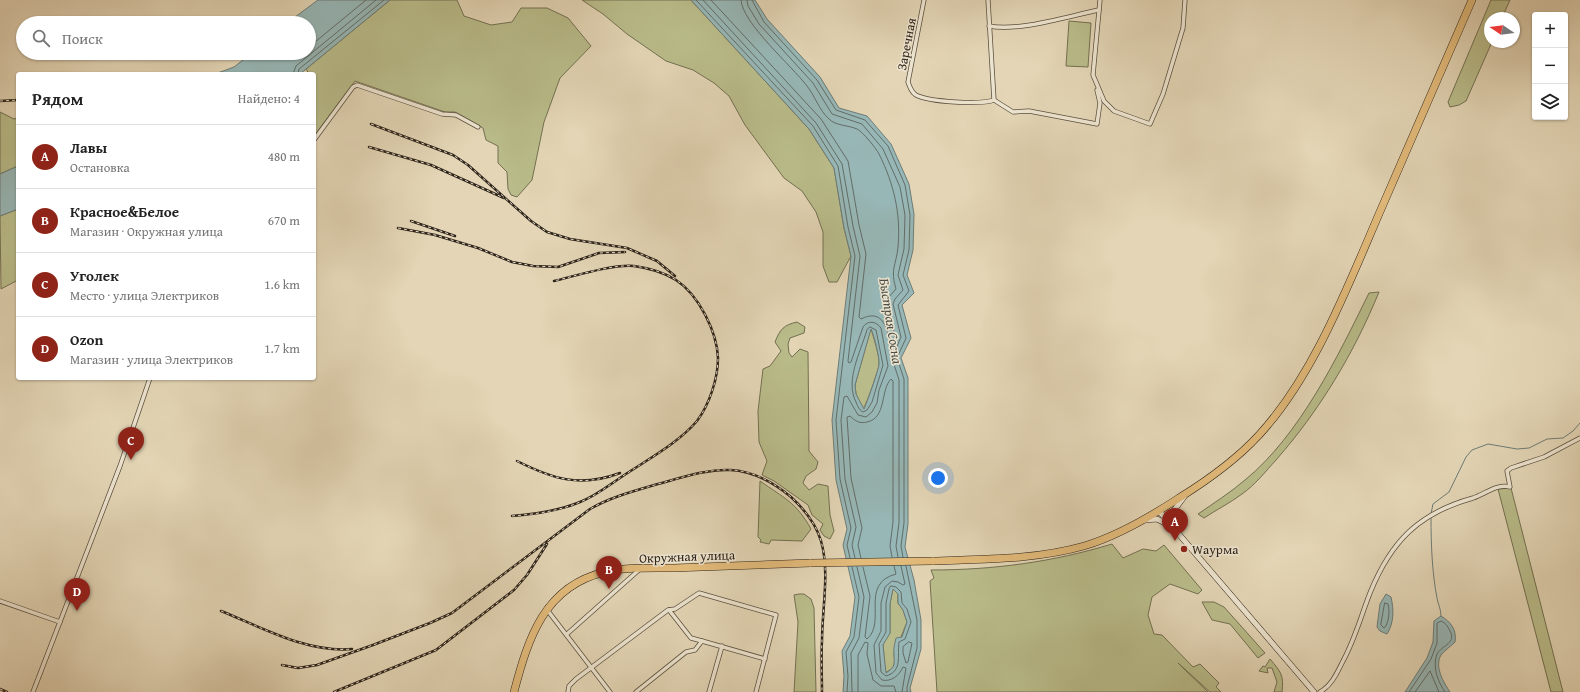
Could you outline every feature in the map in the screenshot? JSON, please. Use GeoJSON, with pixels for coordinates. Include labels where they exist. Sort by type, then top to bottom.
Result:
{"type":"FeatureCollection","features":[{"type":"Feature","properties":{"kind":"highway","name":"Окружная улица"},"geometry":{"type":"LineString","coordinates":[[514,692],[528,642],[540,619],[564,592],[583,579],[607,571],[811,563],[1027,558],[1086,545],[1144,520],[1159,512],[1220,470],[1258,436],[1281,408],[1304,374],[1340,302],[1374,227],[1472,0]]}},
{"type":"Feature","properties":{"kind":"main road"},"geometry":{"type":"LineString","coordinates":[[1173,528],[1171,520],[1172,513],[1186,493]]}},
{"type":"Feature","properties":{"kind":"main road"},"geometry":{"type":"LineString","coordinates":[[1159,512],[1314,692]]}},
{"type":"Feature","properties":{"kind":"main road"},"geometry":{"type":"LineString","coordinates":[[1144,520],[1157,519],[1173,528]]}},
{"type":"Feature","properties":{"kind":"street","name":"Заречная"},"geometry":{"type":"LineString","coordinates":[[924,0],[908,82],[912,92],[918,96],[956,102],[975,103],[994,100]]}},
{"type":"Feature","properties":{"kind":"street"},"geometry":{"type":"LineString","coordinates":[[988,0],[994,100],[1013,112],[1030,111],[1097,124],[1100,103],[1096,81]]}},
{"type":"Feature","properties":{"kind":"street"},"geometry":{"type":"LineString","coordinates":[[1100,0],[1093,75],[1104,101],[1114,111],[1150,124],[1164,94],[1183,28],[1185,0]]}},
{"type":"Feature","properties":{"kind":"street"},"geometry":{"type":"LineString","coordinates":[[989,26],[998,27],[1021,25],[1099,10]]}},
{"type":"Feature","properties":{"kind":"street"},"geometry":{"type":"LineString","coordinates":[[316,137],[353,87],[357,84],[442,114],[456,115],[478,127]]}},
{"type":"Feature","properties":{"kind":"street"},"geometry":{"type":"LineString","coordinates":[[33,692],[120,466],[149,380]]}},
{"type":"Feature","properties":{"kind":"street"},"geometry":{"type":"LineString","coordinates":[[1320,692],[1328,688],[1335,677],[1353,642],[1370,592],[1389,554],[1402,538],[1426,518],[1451,504],[1477,496],[1498,487],[1510,487],[1507,472],[1511,468],[1544,457],[1580,438]]}},
{"type":"Feature","properties":{"kind":"street"},"geometry":{"type":"LineString","coordinates":[[567,634],[641,569]]}},
{"type":"Feature","properties":{"kind":"street"},"geometry":{"type":"LineString","coordinates":[[568,692],[569,686],[576,679],[669,610],[674,609],[699,593],[776,615],[756,692]]}},
{"type":"Feature","properties":{"kind":"street"},"geometry":{"type":"LineString","coordinates":[[0,601],[60,622]]}},
{"type":"Feature","properties":{"kind":"street"},"geometry":{"type":"LineString","coordinates":[[547,610],[567,634],[610,692]]}},
{"type":"Feature","properties":{"kind":"street"},"geometry":{"type":"LineString","coordinates":[[669,610],[691,638],[765,659]]}},
{"type":"Feature","properties":{"kind":"street"},"geometry":{"type":"LineString","coordinates":[[636,692],[686,652],[696,650],[702,641]]}},
{"type":"Feature","properties":{"kind":"street"},"geometry":{"type":"LineString","coordinates":[[709,692],[722,646]]}},
{"type":"Feature","properties":{"kind":"green space"},"geometry":{"type":"Polygon","coordinates":[[[390,0],[457,0],[464,16],[491,25],[512,22],[521,8],[547,8],[568,18],[591,46],[560,78],[544,122],[532,180],[517,197],[511,195],[508,189],[507,172],[498,163],[498,146],[486,140],[483,128],[455,112],[445,112],[355,81],[316,133],[316,72],[308,72],[306,69],[390,0]]]}},
{"type":"Feature","properties":{"kind":"green space"},"geometry":{"type":"Polygon","coordinates":[[[582,0],[691,0],[809,129],[834,168],[844,228],[851,256],[837,282],[829,282],[823,266],[823,232],[816,212],[802,191],[784,178],[745,125],[729,96],[714,83],[693,70],[666,61],[582,0]]]}},
{"type":"Feature","properties":{"kind":"green space"},"geometry":{"type":"Polygon","coordinates":[[[1491,0],[1510,0],[1505,12],[1486,12],[1491,0]]]}},
{"type":"Feature","properties":{"kind":"green space"},"geometry":{"type":"Polygon","coordinates":[[[1484,17],[1484,48],[1489,48],[1466,101],[1459,105],[1450,107],[1448,102],[1484,17]]]}},
{"type":"Feature","properties":{"kind":"green space"},"geometry":{"type":"Polygon","coordinates":[[[1069,21],[1091,23],[1088,67],[1066,66],[1069,21]]]}},
{"type":"Feature","properties":{"kind":"green space"},"geometry":{"type":"Polygon","coordinates":[[[0,112],[14,119],[16,118],[16,167],[0,174],[0,112]]]}},
{"type":"Feature","properties":{"kind":"green space"},"geometry":{"type":"Polygon","coordinates":[[[16,210],[16,281],[1,289],[0,216],[16,210]]]}},
{"type":"Feature","properties":{"kind":"green space"},"geometry":{"type":"Polygon","coordinates":[[[1379,292],[1359,337],[1335,380],[1292,441],[1256,482],[1247,490],[1204,518],[1198,514],[1245,480],[1265,462],[1283,441],[1300,418],[1331,368],[1369,293],[1379,292]]]}},
{"type":"Feature","properties":{"kind":"green space"},"geometry":{"type":"Polygon","coordinates":[[[797,322],[805,327],[804,333],[790,338],[788,344],[789,353],[792,357],[800,349],[808,352],[809,451],[818,462],[816,469],[806,476],[803,483],[809,490],[818,484],[828,486],[830,515],[834,531],[830,539],[824,536],[820,530],[823,524],[812,515],[808,505],[774,481],[762,475],[767,461],[759,442],[758,411],[763,369],[770,366],[781,351],[775,342],[781,331],[786,326],[797,322]]]}},
{"type":"Feature","properties":{"kind":"green space"},"geometry":{"type":"Polygon","coordinates":[[[871,328],[879,365],[863,409],[856,394],[855,385],[871,328]]]}},
{"type":"Feature","properties":{"kind":"green space"},"geometry":{"type":"Polygon","coordinates":[[[760,481],[789,501],[800,512],[811,529],[802,541],[771,540],[769,544],[760,542],[761,540],[758,537],[760,481]]]}},
{"type":"Feature","properties":{"kind":"green space"},"geometry":{"type":"Polygon","coordinates":[[[1511,488],[1563,692],[1551,692],[1498,489],[1511,488]]]}},
{"type":"Feature","properties":{"kind":"green space"},"geometry":{"type":"Polygon","coordinates":[[[1112,544],[1123,558],[1143,549],[1156,551],[1164,545],[1202,590],[1198,594],[1170,584],[1152,597],[1148,615],[1154,634],[1162,635],[1193,667],[1200,664],[1219,683],[1216,687],[1221,692],[1210,692],[1178,663],[1208,692],[937,692],[930,581],[934,578],[931,570],[1000,567],[1023,564],[1068,556],[1112,544]]]}},
{"type":"Feature","properties":{"kind":"green space"},"geometry":{"type":"Polygon","coordinates":[[[893,589],[898,594],[898,603],[903,610],[907,622],[894,654],[895,661],[893,668],[885,673],[883,644],[890,633],[890,603],[893,589]]]}},
{"type":"Feature","properties":{"kind":"green space"},"geometry":{"type":"Polygon","coordinates":[[[804,594],[811,599],[814,608],[816,692],[794,692],[798,622],[794,595],[804,594]]]}},
{"type":"Feature","properties":{"kind":"green space"},"geometry":{"type":"Polygon","coordinates":[[[1202,602],[1214,602],[1224,607],[1265,653],[1258,658],[1230,624],[1212,620],[1202,602]]]}},
{"type":"Feature","properties":{"kind":"green space"},"geometry":{"type":"Polygon","coordinates":[[[1270,659],[1281,674],[1283,682],[1282,692],[1274,692],[1277,682],[1272,668],[1267,668],[1268,673],[1259,671],[1263,666],[1265,667],[1270,659]]]}},
{"type":"Feature","properties":{"kind":"water"},"geometry":{"type":"Polygon","coordinates":[[[318,0],[390,0],[302,72],[220,72],[234,67],[243,60],[316,60],[316,16],[296,16],[318,0]]]}},
{"type":"Feature","properties":{"kind":"water","name":"Быстрая Сосна"},"geometry":{"type":"Polygon","coordinates":[[[691,0],[755,0],[767,19],[820,77],[839,108],[867,116],[891,144],[909,184],[914,214],[913,250],[907,275],[914,293],[902,305],[911,338],[901,358],[908,378],[908,524],[905,547],[914,580],[921,620],[921,649],[910,688],[911,692],[843,692],[844,676],[842,651],[850,636],[855,597],[843,545],[847,529],[836,480],[832,420],[851,256],[844,228],[834,168],[809,129],[691,0]],[[871,329],[855,385],[856,394],[864,409],[879,365],[879,357],[871,329]],[[893,589],[890,604],[890,633],[883,645],[886,673],[894,665],[896,638],[902,637],[907,622],[903,610],[898,603],[898,594],[893,589]]]}},
{"type":"Feature","properties":{"kind":"water"},"geometry":{"type":"Polygon","coordinates":[[[16,167],[16,210],[0,216],[0,174],[16,167]]]}},
{"type":"Feature","properties":{"kind":"water"},"geometry":{"type":"Polygon","coordinates":[[[1386,594],[1391,597],[1393,607],[1392,621],[1387,634],[1380,631],[1377,627],[1380,604],[1386,594]]]}},
{"type":"Feature","properties":{"kind":"water"},"geometry":{"type":"Polygon","coordinates":[[[1441,616],[1448,621],[1455,634],[1455,642],[1441,655],[1439,660],[1439,670],[1450,692],[1405,692],[1427,658],[1433,642],[1434,621],[1441,616]]]}},
{"type":"Feature","properties":{"kind":"waterway"},"geometry":{"type":"LineString","coordinates":[[1431,514],[1433,504],[1449,492],[1466,457],[1472,450],[1488,444],[1517,449],[1529,448],[1547,439],[1563,438],[1573,431],[1580,423]]}},
{"type":"Feature","properties":{"kind":"waterway"},"geometry":{"type":"LineString","coordinates":[[1431,518],[1435,588],[1441,616]]}},
{"type":"Feature","properties":{"kind":"railway"},"geometry":{"type":"LineString","coordinates":[[0,101],[16,100]]}},
{"type":"Feature","properties":{"kind":"railway"},"geometry":{"type":"LineString","coordinates":[[371,124],[453,155],[468,165],[531,221],[547,232],[570,239],[627,248],[657,261],[675,276]]}},
{"type":"Feature","properties":{"kind":"railway"},"geometry":{"type":"LineString","coordinates":[[369,147],[431,165],[504,198]]}},
{"type":"Feature","properties":{"kind":"railway"},"geometry":{"type":"LineString","coordinates":[[411,221],[455,236]]}},
{"type":"Feature","properties":{"kind":"railway"},"geometry":{"type":"LineString","coordinates":[[398,228],[435,235],[478,248],[512,262],[533,266],[558,267],[599,253],[625,252]]}},
{"type":"Feature","properties":{"kind":"railway"},"geometry":{"type":"LineString","coordinates":[[512,516],[556,510],[587,499],[665,449],[682,436],[697,421],[709,400],[715,383],[718,358],[717,348],[710,326],[699,304],[676,280],[650,269],[625,266],[594,271],[554,281]]}},
{"type":"Feature","properties":{"kind":"railway"},"geometry":{"type":"LineString","coordinates":[[517,461],[555,477],[579,481],[606,478],[620,473]]}},
{"type":"Feature","properties":{"kind":"railway"},"geometry":{"type":"LineString","coordinates":[[282,665],[298,668],[317,665],[430,623],[452,613],[590,509],[606,501],[640,489],[695,474],[727,470],[742,471],[758,476],[774,484],[791,497],[809,517],[819,535],[824,553],[825,565],[825,591],[822,629],[822,692]]}},
{"type":"Feature","properties":{"kind":"railway"},"geometry":{"type":"LineString","coordinates":[[334,692],[436,650],[514,590],[527,575],[547,544]]}},
{"type":"Feature","properties":{"kind":"railway"},"geometry":{"type":"LineString","coordinates":[[221,611],[285,638],[301,643],[318,647],[352,649]]}},
{"type":"Feature","properties":{"kind":"railway"},"geometry":{"type":"LineString","coordinates":[[0,689],[7,692]]}},
{"type":"Feature","properties":{"kind":"place","name":"Уголек"},"geometry":{"type":"Point","coordinates":[131,460]}},
{"type":"Feature","properties":{"kind":"place","name":"Лавы"},"geometry":{"type":"Point","coordinates":[1175,541]}},
{"type":"Feature","properties":{"kind":"place","name":"Wаурма"},"geometry":{"type":"Point","coordinates":[1184,549]}},
{"type":"Feature","properties":{"kind":"place","name":"Красное&Белое"},"geometry":{"type":"Point","coordinates":[609,589]}},
{"type":"Feature","properties":{"kind":"place","name":"Ozon"},"geometry":{"type":"Point","coordinates":[77,611]}}]}
